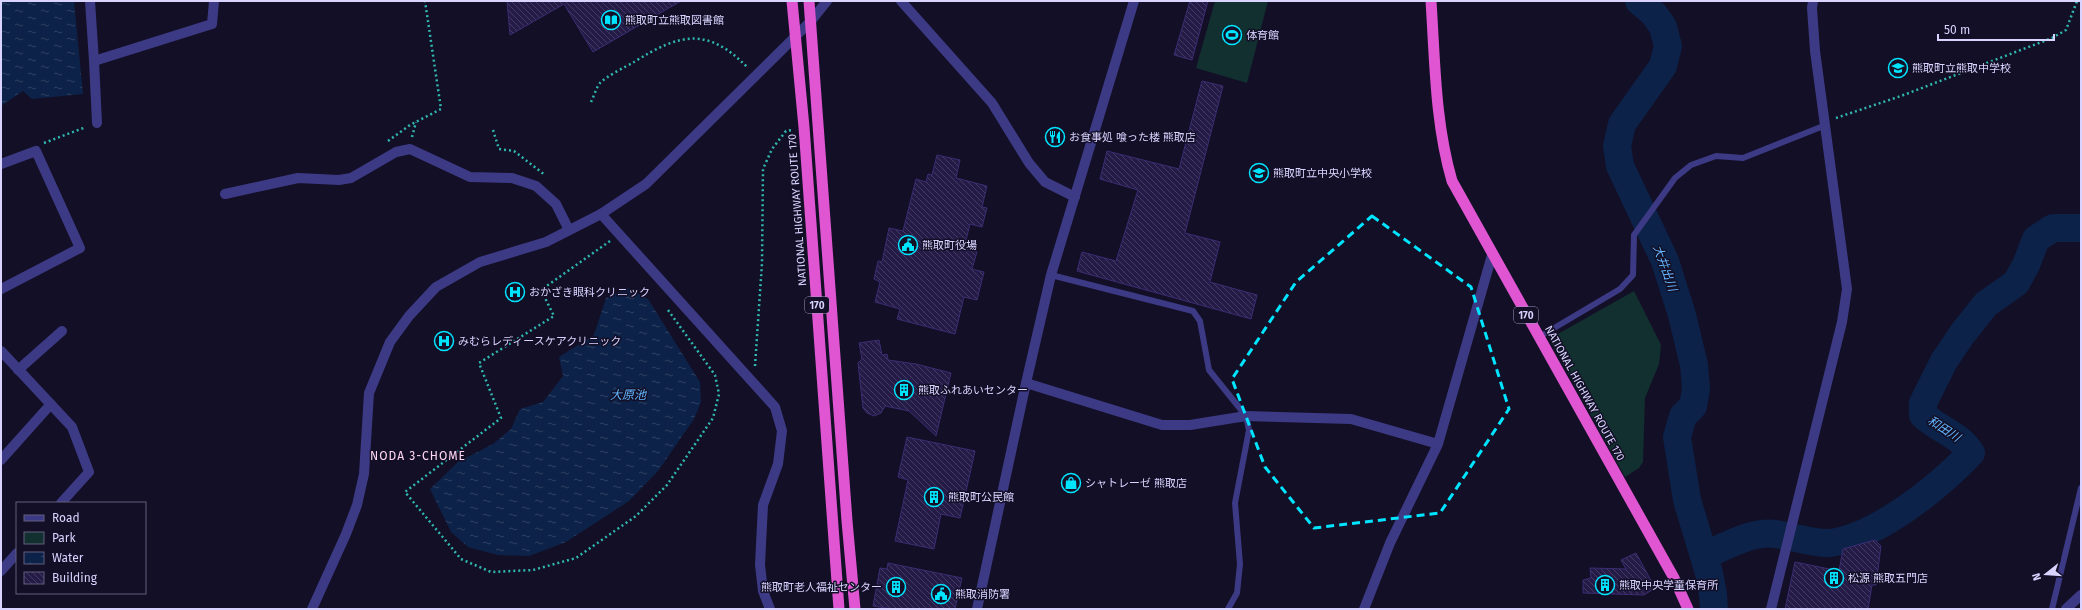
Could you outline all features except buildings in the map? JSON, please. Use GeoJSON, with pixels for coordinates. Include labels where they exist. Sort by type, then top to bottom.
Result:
{"type":"FeatureCollection","features":[{"type":"Feature","properties":{"kind":"highway","name":"NATIONAL HIGHWAY ROUTE 170"},"geometry":{"type":"LineString","coordinates":[[792,1],[794,37],[804,127],[839,609]]}},
{"type":"Feature","properties":{"kind":"highway","name":"170"},"geometry":{"type":"LineString","coordinates":[[809,1],[855,609]]}},
{"type":"Feature","properties":{"kind":"highway","name":"NATIONAL HIGHWAY ROUTE 170"},"geometry":{"type":"LineString","coordinates":[[1431,1],[1440,122],[1452,181],[1492,255],[1674,578],[1688,609]]}},
{"type":"Feature","properties":{"kind":"street"},"geometry":{"type":"LineString","coordinates":[[90,1],[98,123]]}},
{"type":"Feature","properties":{"kind":"street"},"geometry":{"type":"LineString","coordinates":[[94,61],[212,24],[214,1]]}},
{"type":"Feature","properties":{"kind":"street"},"geometry":{"type":"LineString","coordinates":[[312,609],[346,534],[357,505],[364,474],[369,394],[390,342],[408,316],[436,287],[480,262],[546,242],[600,214],[646,184],[811,21],[827,1]]}},
{"type":"Feature","properties":{"kind":"street"},"geometry":{"type":"LineString","coordinates":[[901,1],[992,103],[1029,163],[1045,182],[1075,197]]}},
{"type":"Feature","properties":{"kind":"street"},"geometry":{"type":"LineString","coordinates":[[977,609],[1026,383],[1052,275],[1134,1]]}},
{"type":"Feature","properties":{"kind":"street"},"geometry":{"type":"LineString","coordinates":[[1772,609],[1842,322],[1847,288],[1815,51],[1812,8],[1813,1]]}},
{"type":"Feature","properties":{"kind":"street"},"geometry":{"type":"LineString","coordinates":[[225,194],[298,178],[339,180],[351,178],[396,152],[410,149],[470,177],[512,178],[536,186],[556,204],[569,230]]}},
{"type":"Feature","properties":{"kind":"street"},"geometry":{"type":"LineString","coordinates":[[1,164],[36,151],[80,248],[2,284]]}},
{"type":"Feature","properties":{"kind":"street"},"geometry":{"type":"LineString","coordinates":[[600,214],[775,407],[782,431],[778,464],[763,505],[760,565],[763,591],[770,609]]}},
{"type":"Feature","properties":{"kind":"street"},"geometry":{"type":"LineString","coordinates":[[1364,609],[1390,543],[1438,444],[1492,255]]}},
{"type":"Feature","properties":{"kind":"street"},"geometry":{"type":"LineString","coordinates":[[18,370],[62,331]]}},
{"type":"Feature","properties":{"kind":"street"},"geometry":{"type":"LineString","coordinates":[[2,353],[72,427],[88,472],[62,502]]}},
{"type":"Feature","properties":{"kind":"street"},"geometry":{"type":"LineString","coordinates":[[1026,383],[1162,424],[1190,425],[1246,416],[1351,419],[1438,444]]}},
{"type":"Feature","properties":{"kind":"street"},"geometry":{"type":"LineString","coordinates":[[1,460],[51,404]]}},
{"type":"Feature","properties":{"kind":"street"},"geometry":{"type":"LineString","coordinates":[[1,571],[16,554]]}},
{"type":"Feature","properties":{"kind":"street"},"geometry":{"type":"LineString","coordinates":[[2066,609],[2081,595]]}},
{"type":"Feature","properties":{"kind":"lane"},"geometry":{"type":"LineString","coordinates":[[1538,337],[1620,289],[1633,275],[1632,258],[1634,235],[1675,178],[1691,165],[1716,156],[1743,158],[1825,124]]}},
{"type":"Feature","properties":{"kind":"lane"},"geometry":{"type":"LineString","coordinates":[[1052,275],[1193,311],[1200,321],[1209,370],[1246,416],[1250,430],[1235,503],[1240,564],[1237,593],[1228,609]]}},
{"type":"Feature","properties":{"kind":"lane"},"geometry":{"type":"LineString","coordinates":[[2052,609],[2081,488]]}},
{"type":"Feature","properties":{"kind":"path"},"geometry":{"type":"LineString","coordinates":[[425,1],[441,109]]}},
{"type":"Feature","properties":{"kind":"path"},"geometry":{"type":"LineString","coordinates":[[1825,124],[2052,38],[2066,30],[2077,1]]}},
{"type":"Feature","properties":{"kind":"path"},"geometry":{"type":"LineString","coordinates":[[591,102],[601,82],[656,48],[688,37],[706,39],[724,48],[739,59],[756,76]]}},
{"type":"Feature","properties":{"kind":"path"},"geometry":{"type":"LineString","coordinates":[[36,151],[42,144],[98,123]]}},
{"type":"Feature","properties":{"kind":"path"},"geometry":{"type":"LineString","coordinates":[[754,384],[762,263],[763,169],[772,149],[786,132],[804,127]]}},
{"type":"Feature","properties":{"kind":"path"},"geometry":{"type":"LineString","coordinates":[[493,130],[499,149],[514,151],[540,172]]}},
{"type":"Feature","properties":{"kind":"path"},"geometry":{"type":"LineString","coordinates":[[616,237],[541,290],[554,316],[479,363],[501,418],[405,492],[461,559],[490,572],[533,570],[576,558],[636,516],[667,485],[713,418],[719,394],[714,374],[665,305]]}},
{"type":"Feature","properties":{"kind":"highlighted area"},"geometry":{"type":"Polygon","coordinates":[[[1372,216],[1471,287],[1509,409],[1440,513],[1314,528],[1265,467],[1232,379],[1296,282],[1372,216]]]}},
{"type":"Feature","properties":{"kind":"green space","name":"体育館"},"geometry":{"type":"Polygon","coordinates":[[[1215,1],[1268,1],[1247,83],[1196,68],[1215,1]]]}},
{"type":"Feature","properties":{"kind":"green space"},"geometry":{"type":"Polygon","coordinates":[[[1634,291],[1661,345],[1659,364],[1645,398],[1643,462],[1639,468],[1625,477],[1549,339],[1634,291]]]}},
{"type":"Feature","properties":{"kind":"water"},"geometry":{"type":"Polygon","coordinates":[[[1,1],[74,1],[83,94],[32,99],[23,91],[1,106],[1,1]]]}},
{"type":"Feature","properties":{"kind":"water","name":"大原池"},"geometry":{"type":"Polygon","coordinates":[[[628,288],[648,299],[700,382],[701,402],[694,419],[658,471],[629,501],[566,542],[529,556],[498,555],[468,547],[451,532],[430,489],[458,462],[493,444],[511,429],[520,409],[543,402],[563,376],[559,357],[594,335],[606,298],[628,288]]]}},
{"type":"Feature","properties":{"kind":"waterway","name":"大井出川"},"geometry":{"type":"LineString","coordinates":[[1639,1],[1654,14],[1663,27],[1668,46],[1663,66],[1622,124],[1617,146],[1620,166],[1665,261],[1682,315],[1694,365],[1696,389],[1693,406],[1683,416],[1677,437],[1687,500],[1709,573],[1714,609]]}},
{"type":"Feature","properties":{"kind":"waterway","name":"和田川"},"geometry":{"type":"LineString","coordinates":[[1704,556],[1739,540],[1757,535],[1776,534],[1824,543],[1848,539],[1887,521],[1925,495],[1942,481],[1971,453],[1961,441],[1923,415],[1923,403],[1944,361],[1963,333],[1986,304],[2016,283],[2026,265],[2036,239],[2053,228],[2081,228]]}},
{"type":"Feature","properties":{"kind":"place","name":"熊取町立熊取図書館"},"geometry":{"type":"Point","coordinates":[611,20]}},
{"type":"Feature","properties":{"kind":"place","name":"体育館"},"geometry":{"type":"Point","coordinates":[1232,35]}},
{"type":"Feature","properties":{"kind":"place","name":"熊取町立熊取中学校"},"geometry":{"type":"Point","coordinates":[1898,68]}},
{"type":"Feature","properties":{"kind":"place","name":"お食事処 喰った楼 熊取店"},"geometry":{"type":"Point","coordinates":[1055,137]}},
{"type":"Feature","properties":{"kind":"place","name":"熊取町立中央小学校"},"geometry":{"type":"Point","coordinates":[1259,173]}},
{"type":"Feature","properties":{"kind":"place","name":"熊取町役場"},"geometry":{"type":"Point","coordinates":[908,245]}},
{"type":"Feature","properties":{"kind":"place","name":"おかざき眼科クリニック"},"geometry":{"type":"Point","coordinates":[515,292]}},
{"type":"Feature","properties":{"kind":"place","name":"みむらレディースケアクリニック"},"geometry":{"type":"Point","coordinates":[444,341]}},
{"type":"Feature","properties":{"kind":"place","name":"熊取ふれあいセンター"},"geometry":{"type":"Point","coordinates":[904,390]}},
{"type":"Feature","properties":{"kind":"place","name":"シャトレーゼ 熊取店"},"geometry":{"type":"Point","coordinates":[1071,483]}},
{"type":"Feature","properties":{"kind":"place","name":"熊取町公民館"},"geometry":{"type":"Point","coordinates":[934,497]}},
{"type":"Feature","properties":{"kind":"place","name":"松源 熊取五門店"},"geometry":{"type":"Point","coordinates":[1834,578]}},
{"type":"Feature","properties":{"kind":"place","name":"熊取中央学童保育所"},"geometry":{"type":"Point","coordinates":[1605,585]}},
{"type":"Feature","properties":{"kind":"place","name":"熊取町老人福祉センター"},"geometry":{"type":"Point","coordinates":[896,587]}},
{"type":"Feature","properties":{"kind":"place","name":"熊取消防署"},"geometry":{"type":"Point","coordinates":[941,594]}},
{"type":"Feature","properties":{"kind":"district","name":"NODA 3-CHOME"},"geometry":{"type":"Point","coordinates":[418,456]}}]}
